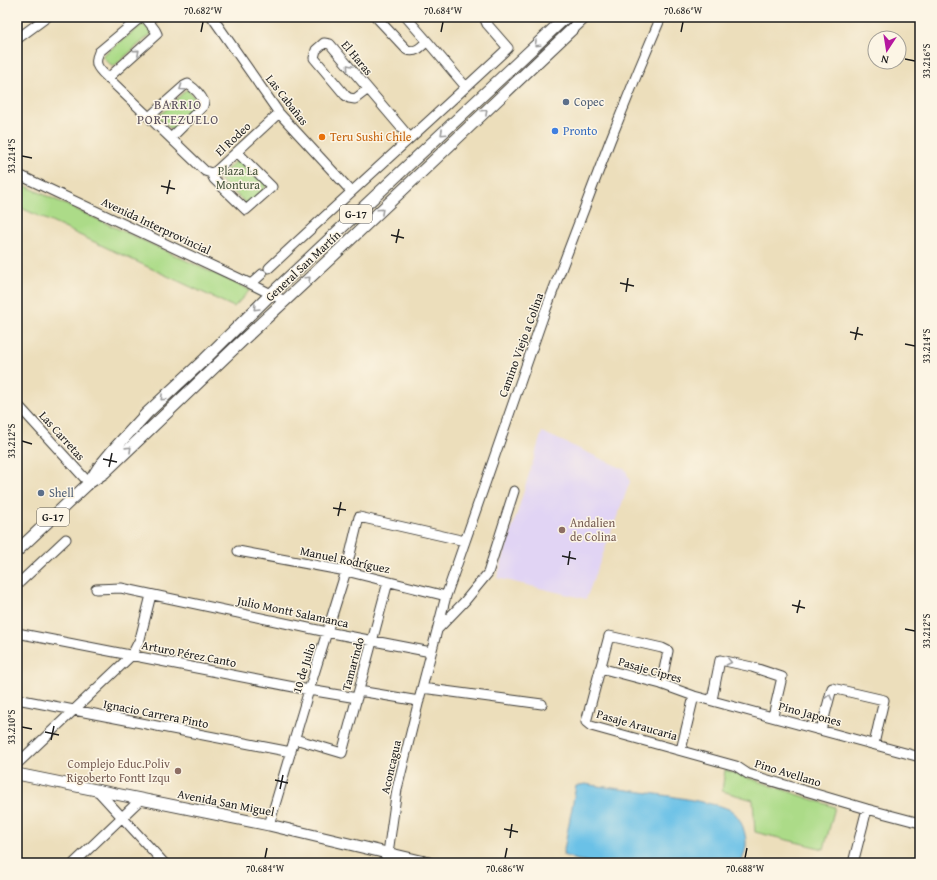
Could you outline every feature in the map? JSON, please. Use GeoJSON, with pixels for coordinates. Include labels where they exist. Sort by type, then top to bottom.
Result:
{"type":"FeatureCollection","features":[{"type":"Feature","properties":{"kind":"main road","name":"General San Martín"},"geometry":{"type":"LineString","coordinates":[[89,483],[104,462],[147,413],[271,294],[566,17]]}},
{"type":"Feature","properties":{"kind":"main road","name":"General San Martín"},"geometry":{"type":"LineString","coordinates":[[17,551],[89,483],[104,473],[585,17]]}},
{"type":"Feature","properties":{"kind":"main road","name":"Avenida San Miguel"},"geometry":{"type":"LineString","coordinates":[[17,774],[269,825],[386,858],[429,863]]}},
{"type":"Feature","properties":{"kind":"street"},"geometry":{"type":"LineString","coordinates":[[17,39],[47,17]]}},
{"type":"Feature","properties":{"kind":"street","name":"El Rodeo"},"geometry":{"type":"LineString","coordinates":[[141,17],[99,52],[96,57],[96,64],[108,78],[205,171],[211,173],[216,171],[279,114]]}},
{"type":"Feature","properties":{"kind":"street"},"geometry":{"type":"LineString","coordinates":[[108,78],[157,34],[145,17]]}},
{"type":"Feature","properties":{"kind":"street","name":"Las Cabañas"},"geometry":{"type":"LineString","coordinates":[[212,17],[279,114],[351,191]]}},
{"type":"Feature","properties":{"kind":"street"},"geometry":{"type":"LineString","coordinates":[[376,17],[407,50],[417,50],[427,41]]}},
{"type":"Feature","properties":{"kind":"street"},"geometry":{"type":"LineString","coordinates":[[406,17],[466,87]]}},
{"type":"Feature","properties":{"kind":"street","name":"Camino Viejo a Colina"},"geometry":{"type":"LineString","coordinates":[[422,688],[446,596],[543,317],[610,141],[661,17]]}},
{"type":"Feature","properties":{"kind":"street"},"geometry":{"type":"LineString","coordinates":[[251,284],[508,48],[483,19]]}},
{"type":"Feature","properties":{"kind":"street","name":"El Haras"},"geometry":{"type":"LineString","coordinates":[[368,89],[355,99],[349,98],[340,90],[314,58],[316,50],[324,43],[330,44],[410,138]]}},
{"type":"Feature","properties":{"kind":"street"},"geometry":{"type":"LineString","coordinates":[[149,117],[184,86],[188,84],[191,86],[204,102],[203,106],[171,138]]}},
{"type":"Feature","properties":{"kind":"street"},"geometry":{"type":"LineString","coordinates":[[211,173],[214,179],[246,210],[272,187],[237,152]]}},
{"type":"Feature","properties":{"kind":"street","name":"Avenida Interprovincial"},"geometry":{"type":"LineString","coordinates":[[17,174],[251,284],[284,302]]}},
{"type":"Feature","properties":{"kind":"street","name":"Las Carretas"},"geometry":{"type":"LineString","coordinates":[[17,404],[89,483]]}},
{"type":"Feature","properties":{"kind":"street"},"geometry":{"type":"LineString","coordinates":[[437,629],[465,601],[488,573],[514,491]]}},
{"type":"Feature","properties":{"kind":"street","name":"10 de Julio"},"geometry":{"type":"LineString","coordinates":[[269,825],[346,571],[358,517],[465,541]]}},
{"type":"Feature","properties":{"kind":"street"},"geometry":{"type":"LineString","coordinates":[[17,585],[66,539]]}},
{"type":"Feature","properties":{"kind":"street","name":"Manuel Rodríguez"},"geometry":{"type":"LineString","coordinates":[[238,551],[346,571],[446,596]]}},
{"type":"Feature","properties":{"kind":"street","name":"Tamarindo"},"geometry":{"type":"LineString","coordinates":[[295,739],[342,753],[388,582]]}},
{"type":"Feature","properties":{"kind":"street","name":"Julio Montt Salamanca"},"geometry":{"type":"LineString","coordinates":[[96,589],[121,588],[327,632],[431,652]]}},
{"type":"Feature","properties":{"kind":"street"},"geometry":{"type":"LineString","coordinates":[[17,764],[132,655],[140,639],[150,595]]}},
{"type":"Feature","properties":{"kind":"street","name":"Arturo Pérez Canto"},"geometry":{"type":"LineString","coordinates":[[17,633],[309,690],[419,701]]}},
{"type":"Feature","properties":{"kind":"street"},"geometry":{"type":"LineString","coordinates":[[600,668],[610,636],[662,648],[668,651],[661,684]]}},
{"type":"Feature","properties":{"kind":"street"},"geometry":{"type":"LineString","coordinates":[[712,700],[720,660],[752,668],[782,677],[773,716]]}},
{"type":"Feature","properties":{"kind":"street","name":"Pasaje Cipres"},"geometry":{"type":"LineString","coordinates":[[600,668],[661,684],[694,696]]}},
{"type":"Feature","properties":{"kind":"street","name":"Pasaje Araucaria"},"geometry":{"type":"LineString","coordinates":[[600,668],[586,722],[591,726],[681,750]]}},
{"type":"Feature","properties":{"kind":"street"},"geometry":{"type":"LineString","coordinates":[[422,688],[542,704]]}},
{"type":"Feature","properties":{"kind":"street","name":"Aconcagua"},"geometry":{"type":"LineString","coordinates":[[386,858],[397,789],[422,688]]}},
{"type":"Feature","properties":{"kind":"street"},"geometry":{"type":"LineString","coordinates":[[821,730],[832,688],[884,700],[874,744]]}},
{"type":"Feature","properties":{"kind":"street"},"geometry":{"type":"LineString","coordinates":[[681,750],[694,696]]}},
{"type":"Feature","properties":{"kind":"street","name":"Pino Japones"},"geometry":{"type":"LineString","coordinates":[[694,696],[773,716],[920,757]]}},
{"type":"Feature","properties":{"kind":"street","name":"Ignacio Carrera Pinto"},"geometry":{"type":"LineString","coordinates":[[17,699],[291,752]]}},
{"type":"Feature","properties":{"kind":"street","name":"Pino Avellano"},"geometry":{"type":"LineString","coordinates":[[681,750],[736,766],[748,774],[920,823]]}},
{"type":"Feature","properties":{"kind":"street"},"geometry":{"type":"LineString","coordinates":[[97,790],[164,863]]}},
{"type":"Feature","properties":{"kind":"street"},"geometry":{"type":"LineString","coordinates":[[74,863],[141,800]]}},
{"type":"Feature","properties":{"kind":"street"},"geometry":{"type":"LineString","coordinates":[[854,863],[867,809]]}},
{"type":"Feature","properties":{"kind":"shaded area","name":"Andalien de Colina"},"geometry":{"type":"Polygon","coordinates":[[[542,432],[626,470],[630,482],[586,599],[497,578],[542,432]]]}},
{"type":"Feature","properties":{"kind":"green space"},"geometry":{"type":"Polygon","coordinates":[[[143,24],[152,33],[113,67],[102,56],[143,24]]]}},
{"type":"Feature","properties":{"kind":"green space"},"geometry":{"type":"Polygon","coordinates":[[[187,89],[200,104],[173,131],[158,117],[187,89]]]}},
{"type":"Feature","properties":{"kind":"green space","name":"Plaza La Montura"},"geometry":{"type":"Polygon","coordinates":[[[239,158],[267,186],[248,205],[218,178],[239,158]]]}},
{"type":"Feature","properties":{"kind":"green space"},"geometry":{"type":"Polygon","coordinates":[[[17,182],[250,290],[234,307],[17,206],[17,182]]]}},
{"type":"Feature","properties":{"kind":"green space"},"geometry":{"type":"Polygon","coordinates":[[[725,770],[835,807],[824,849],[755,832],[753,800],[722,791],[725,770]]]}},
{"type":"Feature","properties":{"kind":"water"},"geometry":{"type":"Polygon","coordinates":[[[585,784],[688,799],[729,809],[738,817],[744,832],[746,846],[741,863],[595,863],[577,860],[563,855],[576,786],[585,784]]]}},
{"type":"Feature","properties":{"kind":"place","name":"Copec"},"geometry":{"type":"Point","coordinates":[566,102]}},
{"type":"Feature","properties":{"kind":"place","name":"Pronto"},"geometry":{"type":"Point","coordinates":[555,131]}},
{"type":"Feature","properties":{"kind":"place","name":"Teru Sushi Chile"},"geometry":{"type":"Point","coordinates":[322,137]}},
{"type":"Feature","properties":{"kind":"place","name":"Shell"},"geometry":{"type":"Point","coordinates":[41,493]}},
{"type":"Feature","properties":{"kind":"place","name":"Andalien de Colina"},"geometry":{"type":"Point","coordinates":[562,530]}},
{"type":"Feature","properties":{"kind":"place","name":"Complejo Educ.Poliv Rigoberto Fontt Izqu"},"geometry":{"type":"Point","coordinates":[178,771]}},
{"type":"Feature","properties":{"kind":"district","name":"BARRIO PORTEZUELO"},"geometry":{"type":"Point","coordinates":[178,112]}}]}
